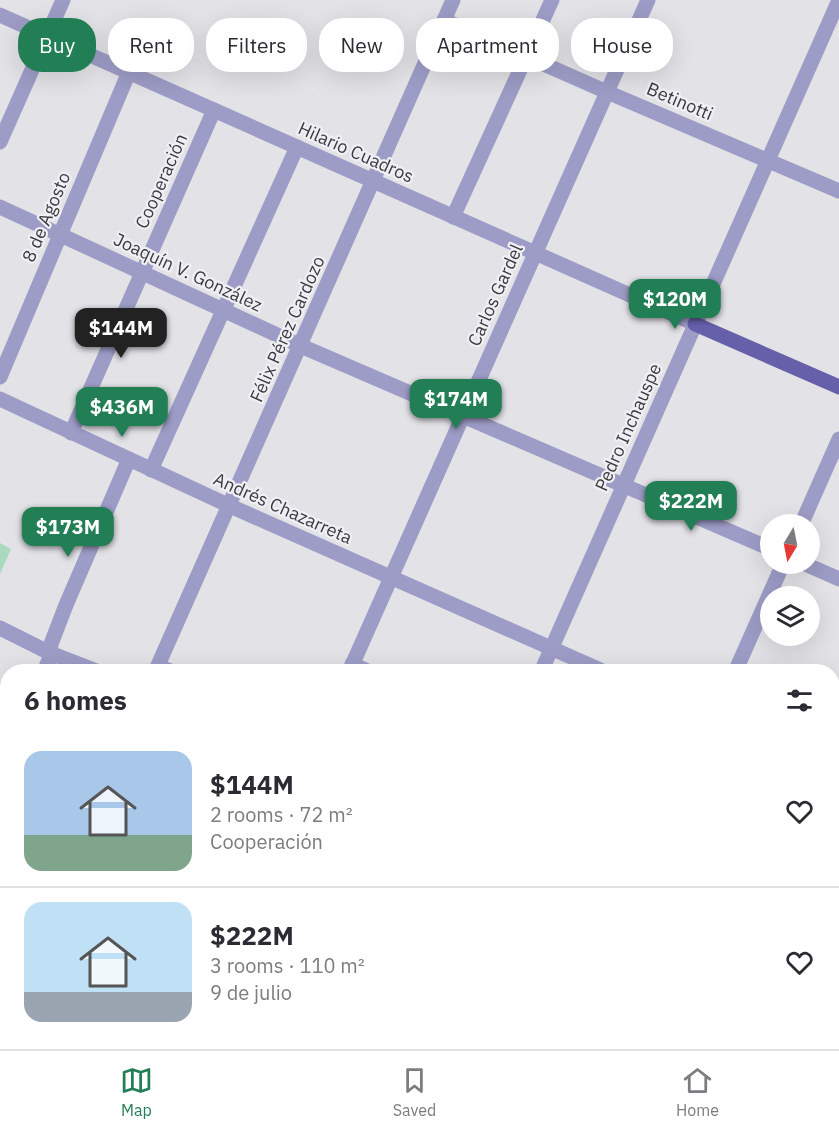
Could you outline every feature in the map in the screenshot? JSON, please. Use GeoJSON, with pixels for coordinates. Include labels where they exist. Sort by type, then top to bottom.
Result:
{"type":"FeatureCollection","features":[{"type":"Feature","properties":{"kind":"main road"},"geometry":{"type":"LineString","coordinates":[[696,324],[839,387]]}},
{"type":"Feature","properties":{"kind":"street"},"geometry":{"type":"LineString","coordinates":[[55,18],[63,0]]}},
{"type":"Feature","properties":{"kind":"street","name":"Félix Pérez Cardozo"},"geometry":{"type":"LineString","coordinates":[[445,18],[453,0]]}},
{"type":"Feature","properties":{"kind":"street"},"geometry":{"type":"LineString","coordinates":[[544,18],[552,0]]}},
{"type":"Feature","properties":{"kind":"street","name":"Carlos Gardel"},"geometry":{"type":"LineString","coordinates":[[352,664],[648,0]]}},
{"type":"Feature","properties":{"kind":"street","name":"Pedro Inchauspe"},"geometry":{"type":"LineString","coordinates":[[544,664],[839,0]]}},
{"type":"Feature","properties":{"kind":"street","name":"Hilario Cuadros"},"geometry":{"type":"LineString","coordinates":[[0,15],[18,23]]}},
{"type":"Feature","properties":{"kind":"street","name":"Betinotti"},"geometry":{"type":"LineString","coordinates":[[559,71],[839,191]]}},
{"type":"Feature","properties":{"kind":"street"},"geometry":{"type":"LineString","coordinates":[[0,142],[31,72]]}},
{"type":"Feature","properties":{"kind":"street","name":"Hilario Cuadros"},"geometry":{"type":"LineString","coordinates":[[129,72],[696,324]]}},
{"type":"Feature","properties":{"kind":"street","name":"8 de Agosto"},"geometry":{"type":"LineString","coordinates":[[0,377],[129,72]]}},
{"type":"Feature","properties":{"kind":"street","name":"Félix Pérez Cardozo"},"geometry":{"type":"LineString","coordinates":[[158,664],[421,72]]}},
{"type":"Feature","properties":{"kind":"street"},"geometry":{"type":"LineString","coordinates":[[453,217],[519,72]]}},
{"type":"Feature","properties":{"kind":"street","name":"Cooperación"},"geometry":{"type":"LineString","coordinates":[[71,433],[214,110]]}},
{"type":"Feature","properties":{"kind":"street"},"geometry":{"type":"LineString","coordinates":[[151,470],[297,147]]}},
{"type":"Feature","properties":{"kind":"street","name":"Joaquín V. González"},"geometry":{"type":"LineString","coordinates":[[0,207],[301,346],[760,544]]}},
{"type":"Feature","properties":{"kind":"street","name":"Andrés Chazarreta"},"geometry":{"type":"LineString","coordinates":[[0,399],[230,506],[587,664]]}},
{"type":"Feature","properties":{"kind":"street"},"geometry":{"type":"LineString","coordinates":[[806,514],[839,439]]}},
{"type":"Feature","properties":{"kind":"street"},"geometry":{"type":"LineString","coordinates":[[47,664],[51,644],[66,605],[129,459]]}},
{"type":"Feature","properties":{"kind":"street"},"geometry":{"type":"LineString","coordinates":[[820,571],[839,579]]}},
{"type":"Feature","properties":{"kind":"street"},"geometry":{"type":"LineString","coordinates":[[739,664],[779,574]]}},
{"type":"Feature","properties":{"kind":"street"},"geometry":{"type":"LineString","coordinates":[[0,628],[50,653],[78,664]]}},
{"type":"Feature","properties":{"kind":"green space"},"geometry":{"type":"Polygon","coordinates":[[[0,543],[11,549],[0,574],[0,543]]]}}]}
